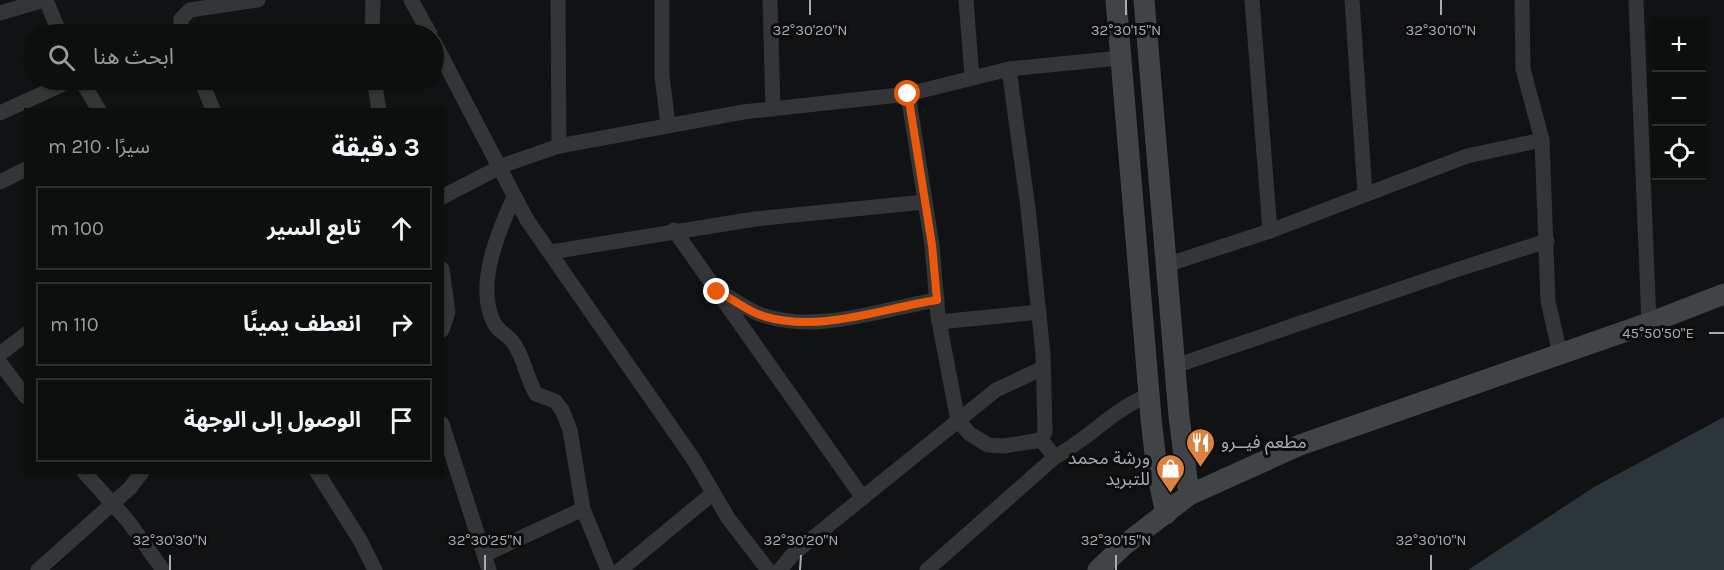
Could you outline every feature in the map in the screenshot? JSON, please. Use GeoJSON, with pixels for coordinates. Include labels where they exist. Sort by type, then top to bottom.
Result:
{"type":"FeatureCollection","features":[{"type":"Feature","properties":{"kind":"street"},"geometry":{"type":"LineString","coordinates":[[0,13],[45,0],[56,24]]}},
{"type":"Feature","properties":{"kind":"street"},"geometry":{"type":"LineString","coordinates":[[181,24],[181,19],[190,10],[258,0]]}},
{"type":"Feature","properties":{"kind":"street"},"geometry":{"type":"LineString","coordinates":[[372,24],[373,0]]}},
{"type":"Feature","properties":{"kind":"street"},"geometry":{"type":"LineString","coordinates":[[411,0],[424,24]]}},
{"type":"Feature","properties":{"kind":"street"},"geometry":{"type":"LineString","coordinates":[[558,0],[559,146]]}},
{"type":"Feature","properties":{"kind":"street"},"geometry":{"type":"LineString","coordinates":[[662,0],[662,76],[668,124]]}},
{"type":"Feature","properties":{"kind":"street"},"geometry":{"type":"LineString","coordinates":[[770,0],[772,109]]}},
{"type":"Feature","properties":{"kind":"street"},"geometry":{"type":"LineString","coordinates":[[966,0],[972,77]]}},
{"type":"Feature","properties":{"kind":"street"},"geometry":{"type":"LineString","coordinates":[[1116,0],[1149,395],[1157,472],[1166,514]]}},
{"type":"Feature","properties":{"kind":"street"},"geometry":{"type":"LineString","coordinates":[[1144,0],[1175,366],[1189,495]]}},
{"type":"Feature","properties":{"kind":"street"},"geometry":{"type":"LineString","coordinates":[[1252,0],[1270,231]]}},
{"type":"Feature","properties":{"kind":"street"},"geometry":{"type":"LineString","coordinates":[[1352,0],[1365,194]]}},
{"type":"Feature","properties":{"kind":"street"},"geometry":{"type":"LineString","coordinates":[[1522,0],[1523,69],[1542,140],[1548,301],[1560,354]]}},
{"type":"Feature","properties":{"kind":"street"},"geometry":{"type":"LineString","coordinates":[[1636,0],[1649,323]]}},
{"type":"Feature","properties":{"kind":"street"},"geometry":{"type":"LineString","coordinates":[[444,196],[530,154],[559,146],[668,124],[772,109],[908,94],[1009,69],[1120,58]]}},
{"type":"Feature","properties":{"kind":"street"},"geometry":{"type":"LineString","coordinates":[[444,62],[514,197],[694,460],[712,494],[768,570]]}},
{"type":"Feature","properties":{"kind":"street"},"geometry":{"type":"LineString","coordinates":[[1009,69],[1039,312],[1045,432],[1041,440]]}},
{"type":"Feature","properties":{"kind":"street"},"geometry":{"type":"LineString","coordinates":[[0,113],[50,90]]}},
{"type":"Feature","properties":{"kind":"street"},"geometry":{"type":"LineString","coordinates":[[87,90],[98,108]]}},
{"type":"Feature","properties":{"kind":"street"},"geometry":{"type":"LineString","coordinates":[[205,90],[212,108]]}},
{"type":"Feature","properties":{"kind":"street"},"geometry":{"type":"LineString","coordinates":[[376,90],[380,108]]}},
{"type":"Feature","properties":{"kind":"street"},"geometry":{"type":"LineString","coordinates":[[908,94],[925,202],[939,322],[958,421],[970,434],[988,445],[1004,446],[1041,440]]}},
{"type":"Feature","properties":{"kind":"street"},"geometry":{"type":"LineString","coordinates":[[1166,265],[1270,231],[1467,156],[1542,140]]}},
{"type":"Feature","properties":{"kind":"street"},"geometry":{"type":"LineString","coordinates":[[0,182],[24,170]]}},
{"type":"Feature","properties":{"kind":"street"},"geometry":{"type":"LineString","coordinates":[[514,197],[494,253],[488,285],[491,314],[496,327],[513,340],[536,394],[555,401],[562,410],[570,430],[583,509],[608,570]]}},
{"type":"Feature","properties":{"kind":"street"},"geometry":{"type":"LineString","coordinates":[[551,252],[766,218],[925,202]]}},
{"type":"Feature","properties":{"kind":"street"},"geometry":{"type":"LineString","coordinates":[[674,231],[863,498]]}},
{"type":"Feature","properties":{"kind":"street"},"geometry":{"type":"LineString","coordinates":[[1175,366],[1547,241]]}},
{"type":"Feature","properties":{"kind":"street"},"geometry":{"type":"LineString","coordinates":[[444,286],[447,312],[444,323]]}},
{"type":"Feature","properties":{"kind":"street"},"geometry":{"type":"LineString","coordinates":[[717,292],[761,315],[802,321],[838,321],[937,300]]}},
{"type":"Feature","properties":{"kind":"street"},"geometry":{"type":"LineString","coordinates":[[1098,570],[1123,546],[1189,495],[1300,445],[1649,323],[1724,294]]}},
{"type":"Feature","properties":{"kind":"street"},"geometry":{"type":"LineString","coordinates":[[939,322],[1039,312]]}},
{"type":"Feature","properties":{"kind":"street"},"geometry":{"type":"LineString","coordinates":[[0,354],[24,336]]}},
{"type":"Feature","properties":{"kind":"street"},"geometry":{"type":"LineString","coordinates":[[0,363],[24,393]]}},
{"type":"Feature","properties":{"kind":"street"},"geometry":{"type":"LineString","coordinates":[[780,570],[793,554],[996,390],[1043,368]]}},
{"type":"Feature","properties":{"kind":"street"},"geometry":{"type":"LineString","coordinates":[[927,570],[1055,457],[1074,447],[1125,405],[1149,395]]}},
{"type":"Feature","properties":{"kind":"street"},"geometry":{"type":"LineString","coordinates":[[444,430],[486,554],[489,570]]}},
{"type":"Feature","properties":{"kind":"street"},"geometry":{"type":"LineString","coordinates":[[1041,440],[1055,457]]}},
{"type":"Feature","properties":{"kind":"street"},"geometry":{"type":"LineString","coordinates":[[86,474],[163,570]]}},
{"type":"Feature","properties":{"kind":"street"},"geometry":{"type":"LineString","coordinates":[[38,570],[112,504],[140,474]]}},
{"type":"Feature","properties":{"kind":"street"},"geometry":{"type":"LineString","coordinates":[[318,474],[360,540],[375,570]]}},
{"type":"Feature","properties":{"kind":"street"},"geometry":{"type":"LineString","coordinates":[[620,570],[712,494]]}},
{"type":"Feature","properties":{"kind":"street"},"geometry":{"type":"LineString","coordinates":[[486,554],[583,509]]}},
{"type":"Feature","properties":{"kind":"shaded area"},"geometry":{"type":"Polygon","coordinates":[[[1724,417],[1724,570],[1468,570],[1594,487],[1724,417]]]}},
{"type":"Feature","properties":{"kind":"place","name":"مطعم فيــرو"},"geometry":{"type":"Point","coordinates":[1200,468]}},
{"type":"Feature","properties":{"kind":"place","name":"ورشة محمد للتبريد"},"geometry":{"type":"Point","coordinates":[1171,494]}},
{"type":"Feature","properties":{"kind":"route"},"geometry":{"type":"LineString","coordinates":[[717,292],[761,315],[802,321],[838,321],[937,300],[932,245],[908,94]]}}]}
